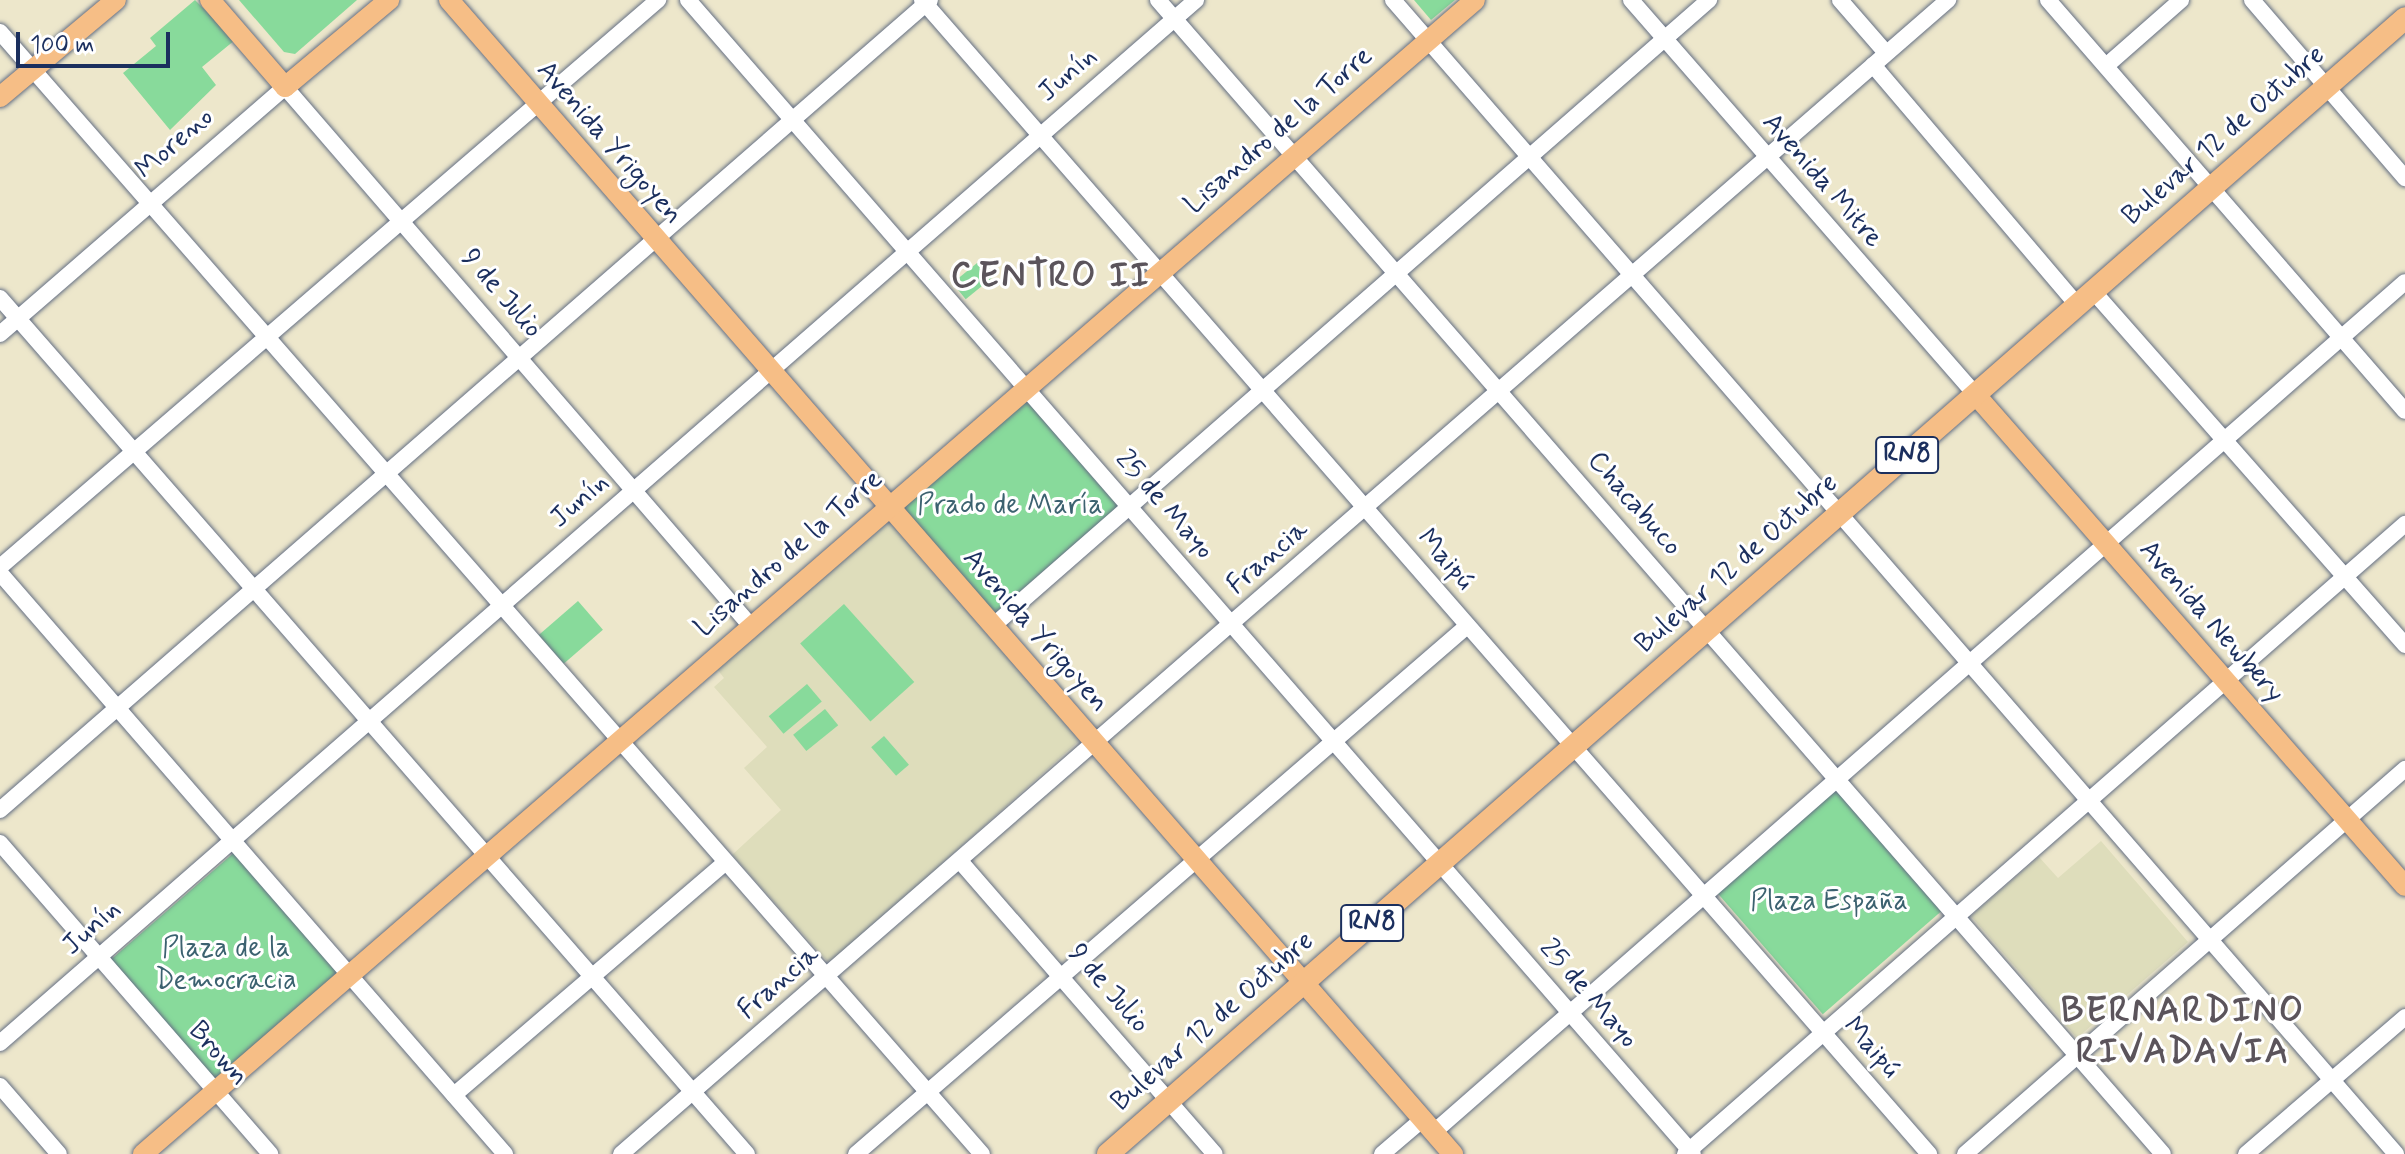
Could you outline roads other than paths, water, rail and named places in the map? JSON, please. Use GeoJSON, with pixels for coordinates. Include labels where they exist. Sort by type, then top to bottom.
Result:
{"type":"FeatureCollection","features":[{"type":"Feature","properties":{"kind":"highway","name":"Bulevar 12 de Octubre"},"geometry":{"type":"LineString","coordinates":[[1108,1154],[2405,18]]}},
{"type":"Feature","properties":{"kind":"main road"},"geometry":{"type":"LineString","coordinates":[[0,97],[116,0]]}},
{"type":"Feature","properties":{"kind":"main road","name":"9 de Julio"},"geometry":{"type":"LineString","coordinates":[[210,0],[285,87]]}},
{"type":"Feature","properties":{"kind":"main road","name":"Moreno"},"geometry":{"type":"LineString","coordinates":[[285,87],[389,0]]}},
{"type":"Feature","properties":{"kind":"main road","name":"Avenida Yrigoyen"},"geometry":{"type":"LineString","coordinates":[[449,0],[537,105],[889,504],[1453,1154]]}},
{"type":"Feature","properties":{"kind":"main road","name":"Lisandro de la Torre"},"geometry":{"type":"LineString","coordinates":[[143,1154],[347,972],[1160,272],[1293,153],[1475,0]]}},
{"type":"Feature","properties":{"kind":"main road","name":"Avenida Newbery"},"geometry":{"type":"LineString","coordinates":[[1975,394],[2225,684],[2405,886]]}},
{"type":"Feature","properties":{"kind":"street"},"geometry":{"type":"LineString","coordinates":[[505,1154],[0,570],[658,0]]}},
{"type":"Feature","properties":{"kind":"street","name":"25 de Mayo"},"geometry":{"type":"LineString","coordinates":[[688,0],[1133,507],[1689,1153]]}},
{"type":"Feature","properties":{"kind":"street","name":"Chacabuco"},"geometry":{"type":"LineString","coordinates":[[1158,0],[1709,629],[1836,780],[2163,1154]]}},
{"type":"Feature","properties":{"kind":"street","name":"Junín"},"geometry":{"type":"LineString","coordinates":[[0,1043],[1196,0]]}},
{"type":"Feature","properties":{"kind":"street"},"geometry":{"type":"LineString","coordinates":[[1393,0],[2088,805],[2396,1154]]}},
{"type":"Feature","properties":{"kind":"street","name":"Avenida Mitre"},"geometry":{"type":"LineString","coordinates":[[1631,0],[1975,394]]}},
{"type":"Feature","properties":{"kind":"street"},"geometry":{"type":"LineString","coordinates":[[994,625],[1133,507],[1709,0]]}},
{"type":"Feature","properties":{"kind":"street"},"geometry":{"type":"LineString","coordinates":[[1840,0],[1886,53]]}},
{"type":"Feature","properties":{"kind":"street","name":"Francia"},"geometry":{"type":"LineString","coordinates":[[621,1154],[1948,0]]}},
{"type":"Feature","properties":{"kind":"street"},"geometry":{"type":"LineString","coordinates":[[2048,0],[2405,411]]}},
{"type":"Feature","properties":{"kind":"street"},"geometry":{"type":"LineString","coordinates":[[2106,66],[2181,0]]}},
{"type":"Feature","properties":{"kind":"street"},"geometry":{"type":"LineString","coordinates":[[2252,0],[2405,178]]}},
{"type":"Feature","properties":{"kind":"street"},"geometry":{"type":"LineString","coordinates":[[0,810],[926,1]]}},
{"type":"Feature","properties":{"kind":"street","name":"Maipú"},"geometry":{"type":"LineString","coordinates":[[926,1],[1929,1154]]}},
{"type":"Feature","properties":{"kind":"street"},"geometry":{"type":"LineString","coordinates":[[0,32],[982,1154]]}},
{"type":"Feature","properties":{"kind":"street"},"geometry":{"type":"LineString","coordinates":[[1873,65],[2085,298],[2223,438],[2405,645]]}},
{"type":"Feature","properties":{"kind":"street","name":"Moreno"},"geometry":{"type":"LineString","coordinates":[[0,334],[285,87]]}},
{"type":"Feature","properties":{"kind":"street","name":"9 de Julio"},"geometry":{"type":"LineString","coordinates":[[285,87],[749,624]]}},
{"type":"Feature","properties":{"kind":"street"},"geometry":{"type":"LineString","coordinates":[[1382,1154],[1428,1125],[1569,1012],[2405,282]]}},
{"type":"Feature","properties":{"kind":"street"},"geometry":{"type":"LineString","coordinates":[[0,298],[747,1154]]}},
{"type":"Feature","properties":{"kind":"street"},"geometry":{"type":"LineString","coordinates":[[1689,1153],[1822,1032],[2088,805],[2405,524]]}},
{"type":"Feature","properties":{"kind":"street"},"geometry":{"type":"LineString","coordinates":[[856,1154],[1467,626]]}},
{"type":"Feature","properties":{"kind":"street"},"geometry":{"type":"LineString","coordinates":[[1965,1154],[2080,1057],[2405,769]]}},
{"type":"Feature","properties":{"kind":"street","name":"Brown"},"geometry":{"type":"LineString","coordinates":[[0,843],[270,1154]]}},
{"type":"Feature","properties":{"kind":"street","name":"9 de Julio"},"geometry":{"type":"LineString","coordinates":[[960,861],[1215,1154]]}},
{"type":"Feature","properties":{"kind":"street"},"geometry":{"type":"LineString","coordinates":[[454,1095],[726,862]]}},
{"type":"Feature","properties":{"kind":"street"},"geometry":{"type":"LineString","coordinates":[[2246,1154],[2405,1017]]}},
{"type":"Feature","properties":{"kind":"street"},"geometry":{"type":"LineString","coordinates":[[0,1086],[59,1154]]}},
{"type":"Feature","properties":{"kind":"district","name":"CENTRO II"},"geometry":{"type":"Point","coordinates":[1051,277]}},
{"type":"Feature","properties":{"kind":"district","name":"BERNARDINO RIVADAVIA"},"geometry":{"type":"Point","coordinates":[2183,1032]}},
{"type":"Feature","properties":{"kind":"park label","name":"Prado de María"},"geometry":{"type":"Point","coordinates":[1010,506]}},
{"type":"Feature","properties":{"kind":"park label","name":"Plaza España"},"geometry":{"type":"Point","coordinates":[1829,902]}},
{"type":"Feature","properties":{"kind":"park label","name":"Plaza de la Democracia"},"geometry":{"type":"Point","coordinates":[226,965]}}]}
